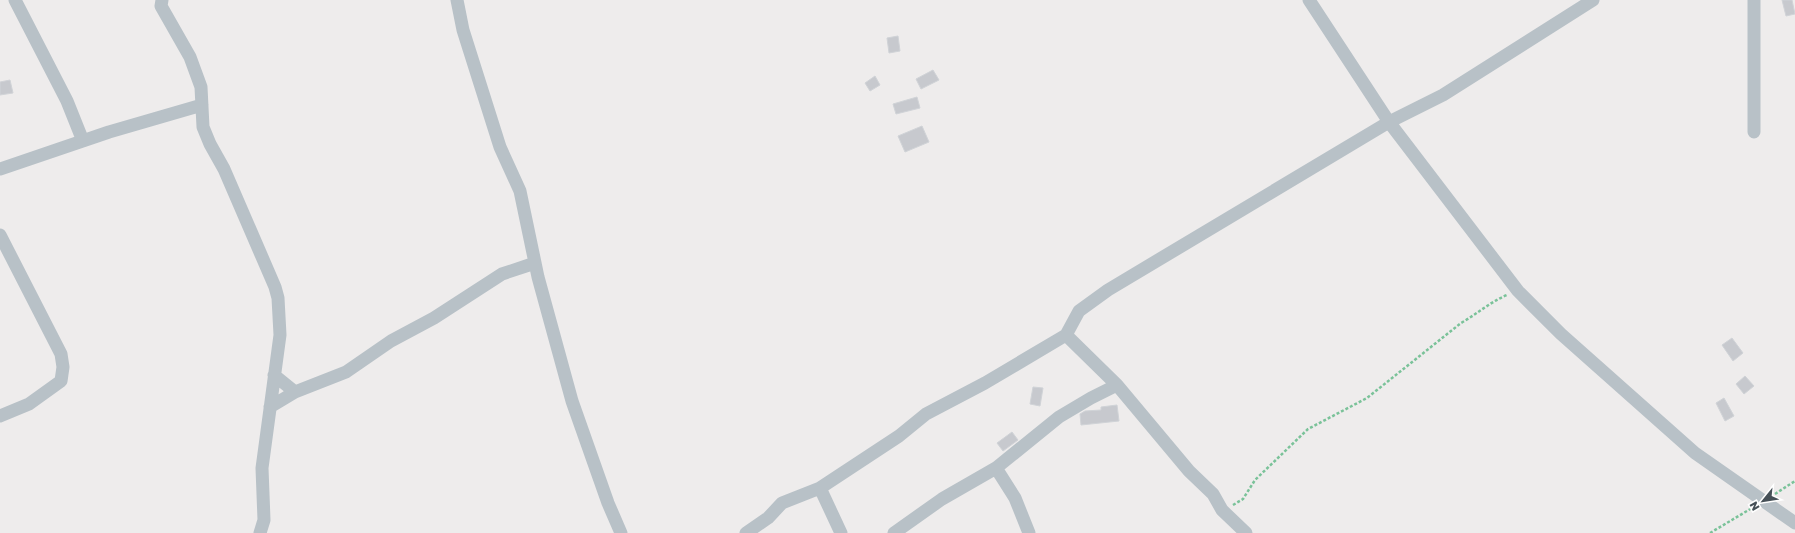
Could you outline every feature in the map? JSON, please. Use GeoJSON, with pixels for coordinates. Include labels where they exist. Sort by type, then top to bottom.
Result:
{"type":"FeatureCollection","features":[{"type":"Feature","properties":{"kind":"street"},"geometry":{"type":"LineString","coordinates":[[15,0],[67,101],[83,140]]}},
{"type":"Feature","properties":{"kind":"street"},"geometry":{"type":"LineString","coordinates":[[162,0],[161,6],[190,57],[201,87],[203,127],[205,133],[224,169],[275,287],[278,298],[280,335],[262,468],[264,520],[260,533]]}},
{"type":"Feature","properties":{"kind":"street"},"geometry":{"type":"LineString","coordinates":[[457,0],[463,30],[500,147],[520,191],[535,263],[572,401],[608,504],[621,533]]}},
{"type":"Feature","properties":{"kind":"street"},"geometry":{"type":"LineString","coordinates":[[1308,0],[1389,122],[1518,291],[1560,334],[1695,453],[1795,523]]}},
{"type":"Feature","properties":{"kind":"street"},"geometry":{"type":"LineString","coordinates":[[746,533],[768,518],[782,502],[820,488],[899,436],[926,414],[985,383],[1066,335],[1079,311],[1108,290],[1389,122],[1443,96],[1593,0]]}},
{"type":"Feature","properties":{"kind":"street"},"geometry":{"type":"LineString","coordinates":[[1754,0],[1754,132]]}},
{"type":"Feature","properties":{"kind":"street"},"geometry":{"type":"LineString","coordinates":[[0,169],[83,140],[202,105]]}},
{"type":"Feature","properties":{"kind":"street"},"geometry":{"type":"LineString","coordinates":[[0,235],[61,354],[63,367],[60,381],[28,404],[0,416]]}},
{"type":"Feature","properties":{"kind":"street"},"geometry":{"type":"LineString","coordinates":[[270,407],[295,392],[346,372],[391,341],[434,318],[502,274],[535,263]]}},
{"type":"Feature","properties":{"kind":"street"},"geometry":{"type":"LineString","coordinates":[[1066,335],[1117,385],[1189,471],[1213,494],[1222,510],[1246,533]]}},
{"type":"Feature","properties":{"kind":"street"},"geometry":{"type":"LineString","coordinates":[[274,376],[295,392]]}},
{"type":"Feature","properties":{"kind":"street"},"geometry":{"type":"LineString","coordinates":[[894,533],[942,499],[996,468],[1059,417],[1117,385]]}},
{"type":"Feature","properties":{"kind":"street"},"geometry":{"type":"LineString","coordinates":[[996,468],[1015,498],[1029,533]]}},
{"type":"Feature","properties":{"kind":"street"},"geometry":{"type":"LineString","coordinates":[[820,488],[842,533]]}},
{"type":"Feature","properties":{"kind":"path"},"geometry":{"type":"LineString","coordinates":[[1222,510],[1243,499],[1255,480],[1308,429],[1367,398],[1461,322],[1476,314],[1492,300],[1518,291]]}},
{"type":"Feature","properties":{"kind":"building"},"geometry":{"type":"Polygon","coordinates":[[[1782,0],[1792,0],[1795,14],[1786,16],[1782,0]]]}},
{"type":"Feature","properties":{"kind":"building"},"geometry":{"type":"Polygon","coordinates":[[[898,36],[900,51],[889,53],[887,38],[898,36]]]}},
{"type":"Feature","properties":{"kind":"building"},"geometry":{"type":"Polygon","coordinates":[[[933,70],[939,80],[921,89],[916,79],[933,70]]]}},
{"type":"Feature","properties":{"kind":"building"},"geometry":{"type":"Polygon","coordinates":[[[875,76],[880,85],[870,91],[865,83],[875,76]]]}},
{"type":"Feature","properties":{"kind":"building"},"geometry":{"type":"Polygon","coordinates":[[[10,80],[13,93],[0,95],[0,82],[10,80]]]}},
{"type":"Feature","properties":{"kind":"building"},"geometry":{"type":"Polygon","coordinates":[[[917,97],[920,108],[896,114],[893,104],[917,97]]]}},
{"type":"Feature","properties":{"kind":"building"},"geometry":{"type":"Polygon","coordinates":[[[922,126],[929,142],[905,152],[898,136],[922,126]]]}},
{"type":"Feature","properties":{"kind":"building"},"geometry":{"type":"Polygon","coordinates":[[[1732,338],[1743,353],[1733,361],[1722,345],[1732,338]]]}},
{"type":"Feature","properties":{"kind":"building"},"geometry":{"type":"Polygon","coordinates":[[[1745,376],[1754,386],[1744,394],[1736,384],[1745,376]]]}},
{"type":"Feature","properties":{"kind":"building"},"geometry":{"type":"Polygon","coordinates":[[[1033,387],[1043,388],[1040,406],[1030,404],[1033,387]]]}},
{"type":"Feature","properties":{"kind":"building"},"geometry":{"type":"Polygon","coordinates":[[[1724,398],[1734,416],[1725,421],[1716,403],[1724,398]]]}},
{"type":"Feature","properties":{"kind":"building"},"geometry":{"type":"Polygon","coordinates":[[[1117,405],[1119,421],[1081,425],[1080,414],[1085,411],[1101,410],[1101,407],[1117,405]]]}},
{"type":"Feature","properties":{"kind":"building"},"geometry":{"type":"Polygon","coordinates":[[[1012,432],[1018,440],[1003,451],[997,443],[1012,432]]]}}]}
